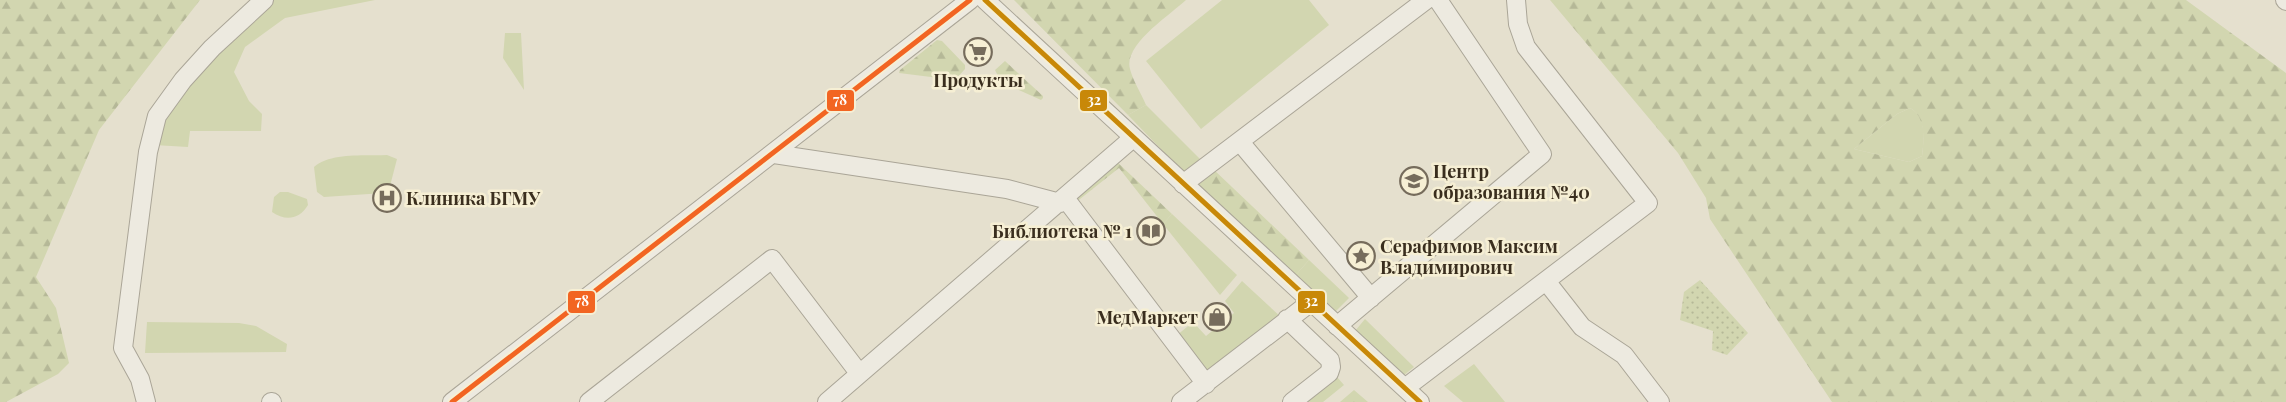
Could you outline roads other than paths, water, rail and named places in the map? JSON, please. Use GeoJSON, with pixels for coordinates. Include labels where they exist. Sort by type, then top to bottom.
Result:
{"type":"FeatureCollection","features":[{"type":"Feature","properties":{"kind":"street"},"geometry":{"type":"LineString","coordinates":[[146,402],[140,379],[123,348],[148,152],[157,116],[184,80],[212,48],[264,0]]}},
{"type":"Feature","properties":{"kind":"street"},"geometry":{"type":"LineString","coordinates":[[452,402],[970,0]]}},
{"type":"Feature","properties":{"kind":"street"},"geometry":{"type":"LineString","coordinates":[[985,0],[1420,402]]}},
{"type":"Feature","properties":{"kind":"street"},"geometry":{"type":"LineString","coordinates":[[1183,184],[1426,0]]}},
{"type":"Feature","properties":{"kind":"street"},"geometry":{"type":"LineString","coordinates":[[1337,326],[1542,154],[1438,0]]}},
{"type":"Feature","properties":{"kind":"street"},"geometry":{"type":"LineString","coordinates":[[1405,388],[1648,203],[1526,47],[1518,24],[1516,0]]}},
{"type":"Feature","properties":{"kind":"street"},"geometry":{"type":"LineString","coordinates":[[827,402],[1133,138]]}},
{"type":"Feature","properties":{"kind":"street"},"geometry":{"type":"LineString","coordinates":[[1240,142],[1371,298]]}},
{"type":"Feature","properties":{"kind":"street"},"geometry":{"type":"LineString","coordinates":[[774,154],[1007,190],[1062,201],[1206,384]]}},
{"type":"Feature","properties":{"kind":"street"},"geometry":{"type":"LineString","coordinates":[[589,402],[772,259],[859,373]]}},
{"type":"Feature","properties":{"kind":"street"},"geometry":{"type":"LineString","coordinates":[[1546,280],[1582,327],[1624,355],[1660,402]]}},
{"type":"Feature","properties":{"kind":"street"},"geometry":{"type":"LineString","coordinates":[[1181,402],[1311,302]]}},
{"type":"Feature","properties":{"kind":"street"},"geometry":{"type":"LineString","coordinates":[[1287,319],[1330,360],[1331,367],[1329,373],[1292,402]]}},
{"type":"Feature","properties":{"kind":"place","name":"Продукты"},"geometry":{"type":"Point","coordinates":[978,52]}},
{"type":"Feature","properties":{"kind":"place","name":"Центр образования №40"},"geometry":{"type":"Point","coordinates":[1414,181]}},
{"type":"Feature","properties":{"kind":"place","name":"Клиника БГМУ"},"geometry":{"type":"Point","coordinates":[387,198]}},
{"type":"Feature","properties":{"kind":"place","name":"Библиотека № 1"},"geometry":{"type":"Point","coordinates":[1151,231]}},
{"type":"Feature","properties":{"kind":"place","name":"Серафимов Максим Владимирович"},"geometry":{"type":"Point","coordinates":[1361,256]}},
{"type":"Feature","properties":{"kind":"place","name":"МедМаркет"},"geometry":{"type":"Point","coordinates":[1217,317]}}]}
